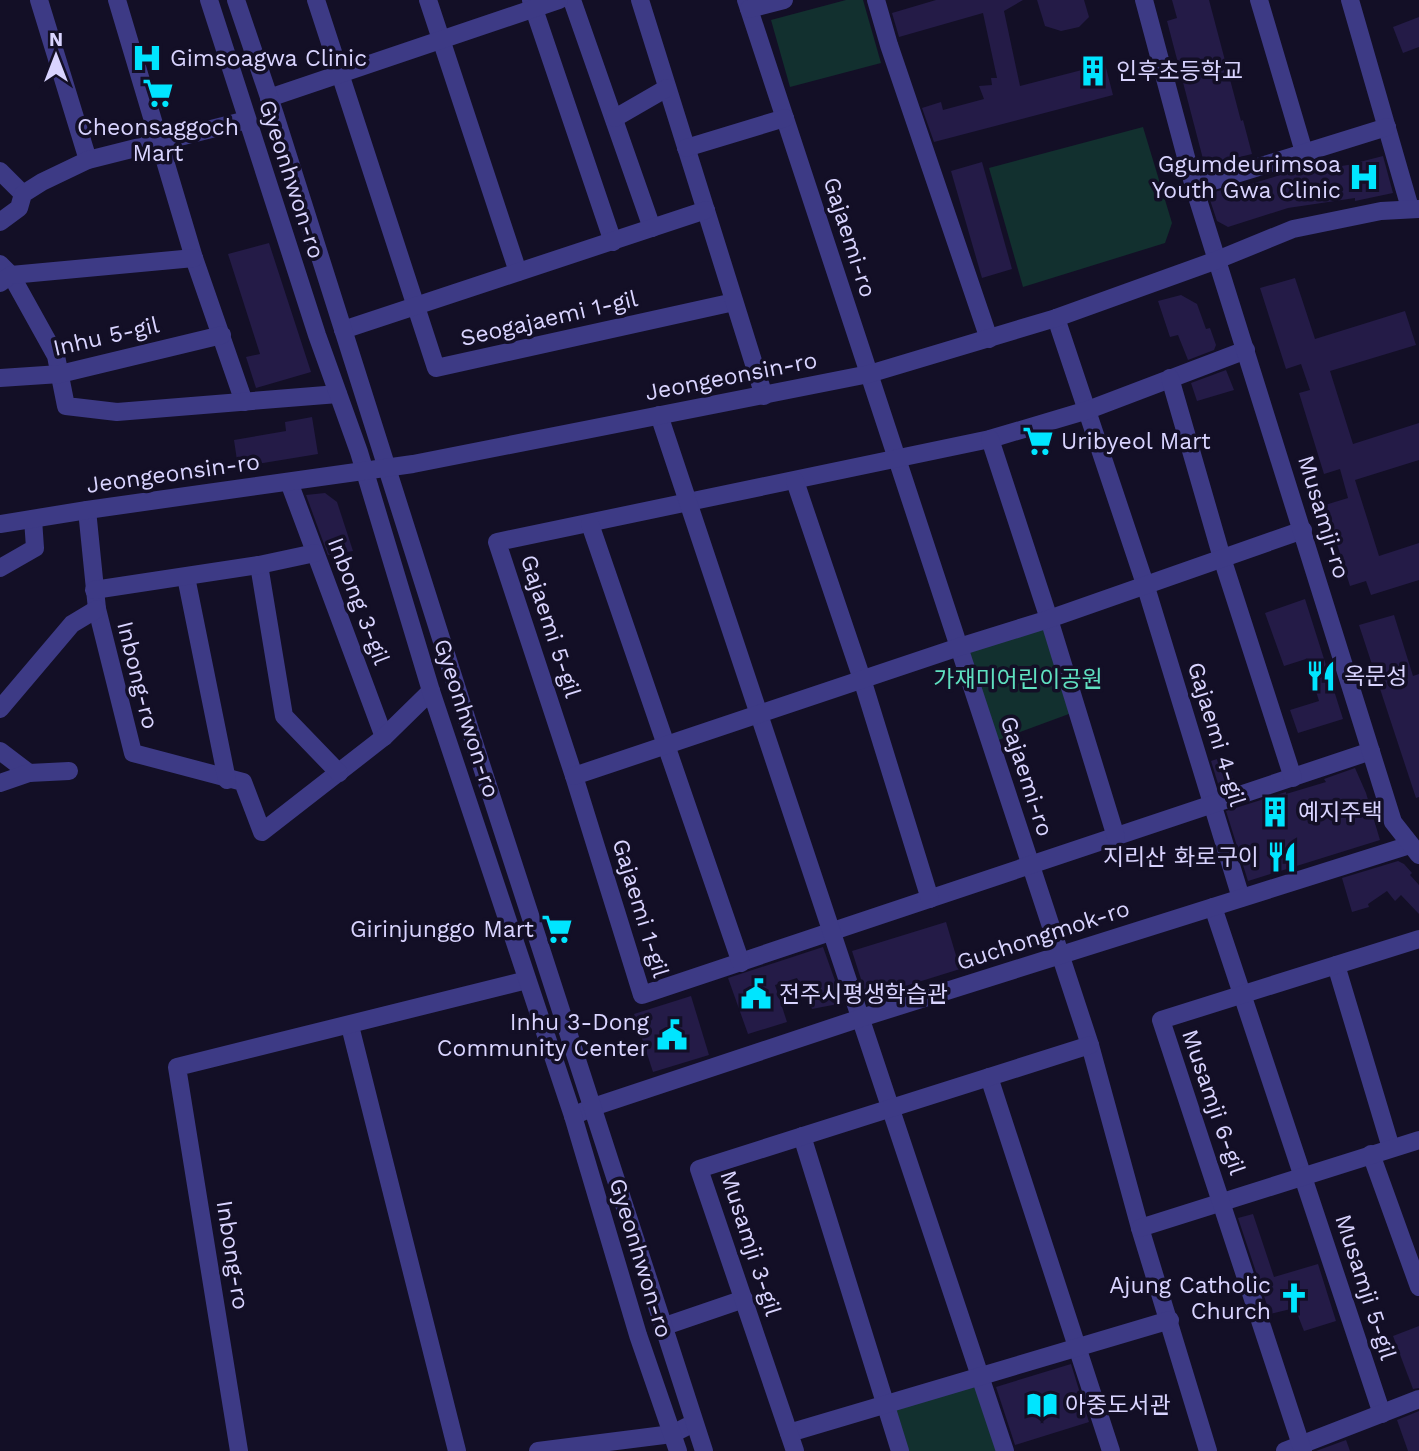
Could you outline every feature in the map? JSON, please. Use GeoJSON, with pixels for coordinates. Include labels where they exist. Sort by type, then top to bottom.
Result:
{"type":"FeatureCollection","features":[{"type":"Feature","properties":{"kind":"street"},"geometry":{"type":"LineString","coordinates":[[40,0],[88,160]]}},
{"type":"Feature","properties":{"kind":"street"},"geometry":{"type":"LineString","coordinates":[[117,0],[194,258],[244,402]]}},
{"type":"Feature","properties":{"kind":"street","name":"Gyeonhwon-ro"},"geometry":{"type":"LineString","coordinates":[[209,0],[365,471],[431,691],[573,1116],[639,1335],[675,1442]]}},
{"type":"Feature","properties":{"kind":"street","name":"Gyeonhwon-ro"},"geometry":{"type":"LineString","coordinates":[[236,0],[704,1451]]}},
{"type":"Feature","properties":{"kind":"street","name":"Seogajaemi 1-gil"},"geometry":{"type":"LineString","coordinates":[[317,0],[436,368],[734,302]]}},
{"type":"Feature","properties":{"kind":"street"},"geometry":{"type":"LineString","coordinates":[[428,0],[518,272]]}},
{"type":"Feature","properties":{"kind":"street"},"geometry":{"type":"LineString","coordinates":[[269,97],[441,40],[532,4],[559,0]]}},
{"type":"Feature","properties":{"kind":"street"},"geometry":{"type":"LineString","coordinates":[[572,0],[652,228]]}},
{"type":"Feature","properties":{"kind":"street"},"geometry":{"type":"LineString","coordinates":[[640,0],[764,396]]}},
{"type":"Feature","properties":{"kind":"street"},"geometry":{"type":"LineString","coordinates":[[748,5],[784,0]]}},
{"type":"Feature","properties":{"kind":"street"},"geometry":{"type":"LineString","coordinates":[[876,0],[989,339]]}},
{"type":"Feature","properties":{"kind":"street","name":"Musamji-ro"},"geometry":{"type":"LineString","coordinates":[[1143,0],[1194,187],[1393,822],[1415,850]]}},
{"type":"Feature","properties":{"kind":"street"},"geometry":{"type":"LineString","coordinates":[[1259,0],[1304,152]]}},
{"type":"Feature","properties":{"kind":"street"},"geometry":{"type":"LineString","coordinates":[[1350,0],[1387,127],[1415,209]]}},
{"type":"Feature","properties":{"kind":"street"},"geometry":{"type":"LineString","coordinates":[[532,4],[613,242]]}},
{"type":"Feature","properties":{"kind":"street","name":"Gajaemi-ro"},"geometry":{"type":"LineString","coordinates":[[748,5],[1090,1045],[1140,1228],[1209,1451]]}},
{"type":"Feature","properties":{"kind":"street"},"geometry":{"type":"LineString","coordinates":[[615,118],[667,88]]}},
{"type":"Feature","properties":{"kind":"street"},"geometry":{"type":"LineString","coordinates":[[686,148],[785,118]]}},
{"type":"Feature","properties":{"kind":"street"},"geometry":{"type":"LineString","coordinates":[[0,222],[19,208],[23,194],[88,160],[247,120]]}},
{"type":"Feature","properties":{"kind":"street"},"geometry":{"type":"LineString","coordinates":[[1194,187],[1387,127]]}},
{"type":"Feature","properties":{"kind":"street"},"geometry":{"type":"LineString","coordinates":[[0,171],[23,194]]}},
{"type":"Feature","properties":{"kind":"street","name":"Jeongeonsin-ro"},"geometry":{"type":"LineString","coordinates":[[0,524],[387,468],[869,374],[1056,318],[1217,260],[1293,229],[1381,211],[1415,209]]}},
{"type":"Feature","properties":{"kind":"street","name":"Seogajaemi 1-gil"},"geometry":{"type":"LineString","coordinates":[[343,330],[706,210]]}},
{"type":"Feature","properties":{"kind":"street"},"geometry":{"type":"LineString","coordinates":[[194,258],[4,274],[56,356],[66,406],[117,412],[338,394]]}},
{"type":"Feature","properties":{"kind":"street","name":"Gajaemi 4-gil"},"geometry":{"type":"LineString","coordinates":[[1056,318],[1145,584],[1241,898]]}},
{"type":"Feature","properties":{"kind":"street","name":"Inhu 5-gil"},"geometry":{"type":"LineString","coordinates":[[0,378],[60,374],[222,335]]}},
{"type":"Feature","properties":{"kind":"street","name":"Gajaemi 5-gil"},"geometry":{"type":"LineString","coordinates":[[574,776],[497,542],[990,439],[1088,410],[1246,350]]}},
{"type":"Feature","properties":{"kind":"street"},"geometry":{"type":"LineString","coordinates":[[1170,378],[1222,558],[1293,778]]}},
{"type":"Feature","properties":{"kind":"street"},"geometry":{"type":"LineString","coordinates":[[659,415],[1005,1451]]}},
{"type":"Feature","properties":{"kind":"street"},"geometry":{"type":"LineString","coordinates":[[990,439],[1116,837]]}},
{"type":"Feature","properties":{"kind":"street"},"geometry":{"type":"LineString","coordinates":[[795,481],[862,679],[930,899]]}},
{"type":"Feature","properties":{"kind":"street","name":"Inbong 3-gil"},"geometry":{"type":"LineString","coordinates":[[289,482],[384,737]]}},
{"type":"Feature","properties":{"kind":"street","name":"Inbong-ro"},"geometry":{"type":"LineString","coordinates":[[87,510],[97,609],[133,754],[227,780]]}},
{"type":"Feature","properties":{"kind":"street"},"geometry":{"type":"LineString","coordinates":[[0,568],[35,548],[33,519]]}},
{"type":"Feature","properties":{"kind":"street"},"geometry":{"type":"LineString","coordinates":[[590,524],[741,963]]}},
{"type":"Feature","properties":{"kind":"street"},"geometry":{"type":"LineString","coordinates":[[574,776],[1049,619],[1303,530]]}},
{"type":"Feature","properties":{"kind":"street"},"geometry":{"type":"LineString","coordinates":[[94,590],[259,565],[315,552]]}},
{"type":"Feature","properties":{"kind":"street"},"geometry":{"type":"LineString","coordinates":[[259,565],[284,716],[339,772]]}},
{"type":"Feature","properties":{"kind":"street"},"geometry":{"type":"LineString","coordinates":[[186,577],[227,780],[243,782],[262,832],[384,737],[431,691]]}},
{"type":"Feature","properties":{"kind":"street","name":"Inbong-ro"},"geometry":{"type":"LineString","coordinates":[[0,709],[72,625],[97,609]]}},
{"type":"Feature","properties":{"kind":"street"},"geometry":{"type":"LineString","coordinates":[[0,751],[29,774]]}},
{"type":"Feature","properties":{"kind":"street","name":"Gajaemi 1-gil"},"geometry":{"type":"LineString","coordinates":[[574,776],[642,995],[1371,751]]}},
{"type":"Feature","properties":{"kind":"street"},"geometry":{"type":"LineString","coordinates":[[0,783],[29,774],[69,771]]}},
{"type":"Feature","properties":{"kind":"street","name":"Guchongmok-ro"},"geometry":{"type":"LineString","coordinates":[[573,1116],[860,1018],[1241,898],[1415,850]]}},
{"type":"Feature","properties":{"kind":"street"},"geometry":{"type":"LineString","coordinates":[[1213,907],[1242,994]]}},
{"type":"Feature","properties":{"kind":"street","name":"Musamji 6-gil"},"geometry":{"type":"LineString","coordinates":[[1222,1202],[1161,1020],[1419,939]]}},
{"type":"Feature","properties":{"kind":"street"},"geometry":{"type":"LineString","coordinates":[[1336,965],[1391,1148]]}},
{"type":"Feature","properties":{"kind":"street"},"geometry":{"type":"LineString","coordinates":[[457,1451],[350,1026],[527,980]]}},
{"type":"Feature","properties":{"kind":"street","name":"Musamji 5-gil"},"geometry":{"type":"LineString","coordinates":[[1242,994],[1382,1414]]}},
{"type":"Feature","properties":{"kind":"street","name":"Inbong-ro"},"geometry":{"type":"LineString","coordinates":[[239,1451],[177,1067],[350,1026]]}},
{"type":"Feature","properties":{"kind":"street","name":"Musamji 3-gil"},"geometry":{"type":"LineString","coordinates":[[795,1451],[699,1169],[1090,1045]]}},
{"type":"Feature","properties":{"kind":"street"},"geometry":{"type":"LineString","coordinates":[[989,1077],[1111,1451]]}},
{"type":"Feature","properties":{"kind":"street"},"geometry":{"type":"LineString","coordinates":[[802,1136],[900,1451]]}},
{"type":"Feature","properties":{"kind":"street"},"geometry":{"type":"LineString","coordinates":[[1140,1228],[1419,1140]]}},
{"type":"Feature","properties":{"kind":"street","name":"Musamji 5-gil"},"geometry":{"type":"LineString","coordinates":[[1371,1154],[1419,1287]]}},
{"type":"Feature","properties":{"kind":"street"},"geometry":{"type":"LineString","coordinates":[[1222,1202],[1296,1449],[1419,1399]]}},
{"type":"Feature","properties":{"kind":"street"},"geometry":{"type":"LineString","coordinates":[[665,1326],[744,1299]]}},
{"type":"Feature","properties":{"kind":"street"},"geometry":{"type":"LineString","coordinates":[[789,1433],[1170,1320]]}},
{"type":"Feature","properties":{"kind":"street"},"geometry":{"type":"LineString","coordinates":[[538,1451],[675,1442],[695,1423]]}},
{"type":"Feature","properties":{"kind":"green space"},"geometry":{"type":"Polygon","coordinates":[[[846,0],[863,0],[881,63],[790,87],[771,20],[846,0]]]}},
{"type":"Feature","properties":{"kind":"green space"},"geometry":{"type":"Polygon","coordinates":[[[1143,127],[1172,223],[1165,243],[1023,287],[989,168],[1143,127]]]}},
{"type":"Feature","properties":{"kind":"green space","name":"가재미어린이공원"},"geometry":{"type":"Polygon","coordinates":[[[1049,619],[1077,711],[990,743],[959,647],[1049,619]]]}},
{"type":"Feature","properties":{"kind":"green space"},"geometry":{"type":"Polygon","coordinates":[[[980,1376],[1005,1451],[900,1451],[886,1404],[980,1376]]]}},
{"type":"Feature","properties":{"kind":"building","name":"인후초등학교"},"geometry":{"type":"Polygon","coordinates":[[[936,0],[1023,0],[1004,11],[1020,86],[1105,64],[1113,95],[934,142],[922,108],[941,102],[943,110],[984,99],[979,86],[992,85],[991,78],[997,78],[983,13],[899,37],[892,13],[936,0]]]}},
{"type":"Feature","properties":{"kind":"building"},"geometry":{"type":"Polygon","coordinates":[[[1037,0],[1084,0],[1089,17],[1079,27],[1061,31],[1045,26],[1037,0]]]}},
{"type":"Feature","properties":{"kind":"building"},"geometry":{"type":"Polygon","coordinates":[[[1172,0],[1209,0],[1252,154],[1211,164],[1203,159],[1167,21],[1177,18],[1172,0]]]}},
{"type":"Feature","properties":{"kind":"building"},"geometry":{"type":"Polygon","coordinates":[[[1419,17],[1419,47],[1403,53],[1393,27],[1419,17]]]}},
{"type":"Feature","properties":{"kind":"building"},"geometry":{"type":"Polygon","coordinates":[[[1383,156],[1393,193],[1355,201],[1355,198],[1288,208],[1228,227],[1217,221],[1208,194],[1228,188],[1229,191],[1280,175],[1348,165],[1383,156]]]}},
{"type":"Feature","properties":{"kind":"building"},"geometry":{"type":"Polygon","coordinates":[[[982,162],[1012,269],[982,278],[951,171],[982,162]]]}},
{"type":"Feature","properties":{"kind":"building"},"geometry":{"type":"Polygon","coordinates":[[[269,243],[311,372],[256,388],[246,357],[260,354],[228,254],[269,243]]]}},
{"type":"Feature","properties":{"kind":"building"},"geometry":{"type":"Polygon","coordinates":[[[1295,278],[1315,339],[1405,311],[1416,345],[1330,371],[1353,444],[1419,423],[1419,460],[1355,480],[1379,556],[1419,543],[1419,580],[1371,595],[1366,581],[1350,586],[1325,505],[1348,498],[1340,469],[1324,474],[1299,393],[1310,390],[1301,364],[1286,369],[1260,288],[1295,278]]]}},
{"type":"Feature","properties":{"kind":"building"},"geometry":{"type":"Polygon","coordinates":[[[1181,295],[1197,304],[1206,329],[1210,328],[1216,345],[1214,350],[1188,360],[1178,335],[1170,337],[1158,301],[1181,295]]]}},
{"type":"Feature","properties":{"kind":"building"},"geometry":{"type":"Polygon","coordinates":[[[1226,370],[1234,390],[1197,401],[1191,383],[1226,370]]]}},
{"type":"Feature","properties":{"kind":"building"},"geometry":{"type":"Polygon","coordinates":[[[312,417],[318,454],[238,467],[234,440],[286,431],[285,422],[312,417]]]}},
{"type":"Feature","properties":{"kind":"building"},"geometry":{"type":"Polygon","coordinates":[[[325,493],[337,502],[353,551],[328,555],[306,495],[325,493]]]}},
{"type":"Feature","properties":{"kind":"building"},"geometry":{"type":"Polygon","coordinates":[[[1305,599],[1343,719],[1298,733],[1290,710],[1319,701],[1306,659],[1284,666],[1265,613],[1305,599]]]}},
{"type":"Feature","properties":{"kind":"building"},"geometry":{"type":"Polygon","coordinates":[[[1394,615],[1413,676],[1419,674],[1419,797],[1416,798],[1359,625],[1394,615]]]}},
{"type":"Feature","properties":{"kind":"building"},"geometry":{"type":"Polygon","coordinates":[[[1226,756],[1235,785],[1220,790],[1211,761],[1226,756]]]}},
{"type":"Feature","properties":{"kind":"building"},"geometry":{"type":"Polygon","coordinates":[[[1355,768],[1366,793],[1380,840],[1248,881],[1226,811],[1326,782],[1324,779],[1355,768]]]}},
{"type":"Feature","properties":{"kind":"building"},"geometry":{"type":"Polygon","coordinates":[[[1398,861],[1412,873],[1410,875],[1419,885],[1419,914],[1401,895],[1395,901],[1387,891],[1368,904],[1369,907],[1352,912],[1342,878],[1398,861]]]}},
{"type":"Feature","properties":{"kind":"building"},"geometry":{"type":"Polygon","coordinates":[[[946,922],[960,969],[867,998],[852,951],[946,922]]]}},
{"type":"Feature","properties":{"kind":"building","name":"전주시평생학습관"},"geometry":{"type":"Polygon","coordinates":[[[823,947],[843,1003],[812,1009],[797,978],[775,985],[787,1022],[748,1034],[728,978],[823,947]]]}},
{"type":"Feature","properties":{"kind":"building","name":"Inhu 3-Dong Community Center"},"geometry":{"type":"Polygon","coordinates":[[[691,996],[709,1055],[653,1072],[634,1014],[691,996]]]}},
{"type":"Feature","properties":{"kind":"building","name":"Ajung Catholic Church"},"geometry":{"type":"Polygon","coordinates":[[[1253,1214],[1274,1277],[1318,1264],[1336,1321],[1304,1331],[1295,1308],[1270,1314],[1238,1218],[1253,1214]]]}},
{"type":"Feature","properties":{"kind":"building"},"geometry":{"type":"Polygon","coordinates":[[[1419,1326],[1419,1388],[1413,1389],[1393,1336],[1419,1326]]]}},
{"type":"Feature","properties":{"kind":"building","name":"아중도서관"},"geometry":{"type":"Polygon","coordinates":[[[1071,1364],[1089,1422],[1015,1445],[996,1387],[1071,1364]]]}},
{"type":"Feature","properties":{"kind":"building"},"geometry":{"type":"Polygon","coordinates":[[[1419,1411],[1419,1451],[1408,1451],[1397,1420],[1419,1411]]]}},
{"type":"Feature","properties":{"kind":"building"},"geometry":{"type":"Polygon","coordinates":[[[1346,1440],[1350,1451],[1316,1451],[1346,1440]]]}},
{"type":"Feature","properties":{"kind":"place","name":"Gimsoagwa Clinic"},"geometry":{"type":"Point","coordinates":[147,58]}},
{"type":"Feature","properties":{"kind":"place","name":"인후초등학교"},"geometry":{"type":"Point","coordinates":[1093,71]}},
{"type":"Feature","properties":{"kind":"place","name":"Cheonsaggoch Mart"},"geometry":{"type":"Point","coordinates":[158,93]}},
{"type":"Feature","properties":{"kind":"place","name":"Ggumdeurimsoa Youth Gwa Clinic"},"geometry":{"type":"Point","coordinates":[1364,177]}},
{"type":"Feature","properties":{"kind":"place","name":"Uribyeol Mart"},"geometry":{"type":"Point","coordinates":[1038,441]}},
{"type":"Feature","properties":{"kind":"place","name":"옥문성"},"geometry":{"type":"Point","coordinates":[1321,676]}},
{"type":"Feature","properties":{"kind":"place","name":"예지주택"},"geometry":{"type":"Point","coordinates":[1275,812]}},
{"type":"Feature","properties":{"kind":"place","name":"지리산 화로구이"},"geometry":{"type":"Point","coordinates":[1282,857]}},
{"type":"Feature","properties":{"kind":"place","name":"Girinjunggo Mart"},"geometry":{"type":"Point","coordinates":[557,929]}},
{"type":"Feature","properties":{"kind":"place","name":"전주시평생학습관"},"geometry":{"type":"Point","coordinates":[756,994]}},
{"type":"Feature","properties":{"kind":"place","name":"Inhu 3-Dong Community Center"},"geometry":{"type":"Point","coordinates":[672,1035]}},
{"type":"Feature","properties":{"kind":"place","name":"Ajung Catholic Church"},"geometry":{"type":"Point","coordinates":[1294,1298]}},
{"type":"Feature","properties":{"kind":"place","name":"아중도서관"},"geometry":{"type":"Point","coordinates":[1042,1405]}}]}
